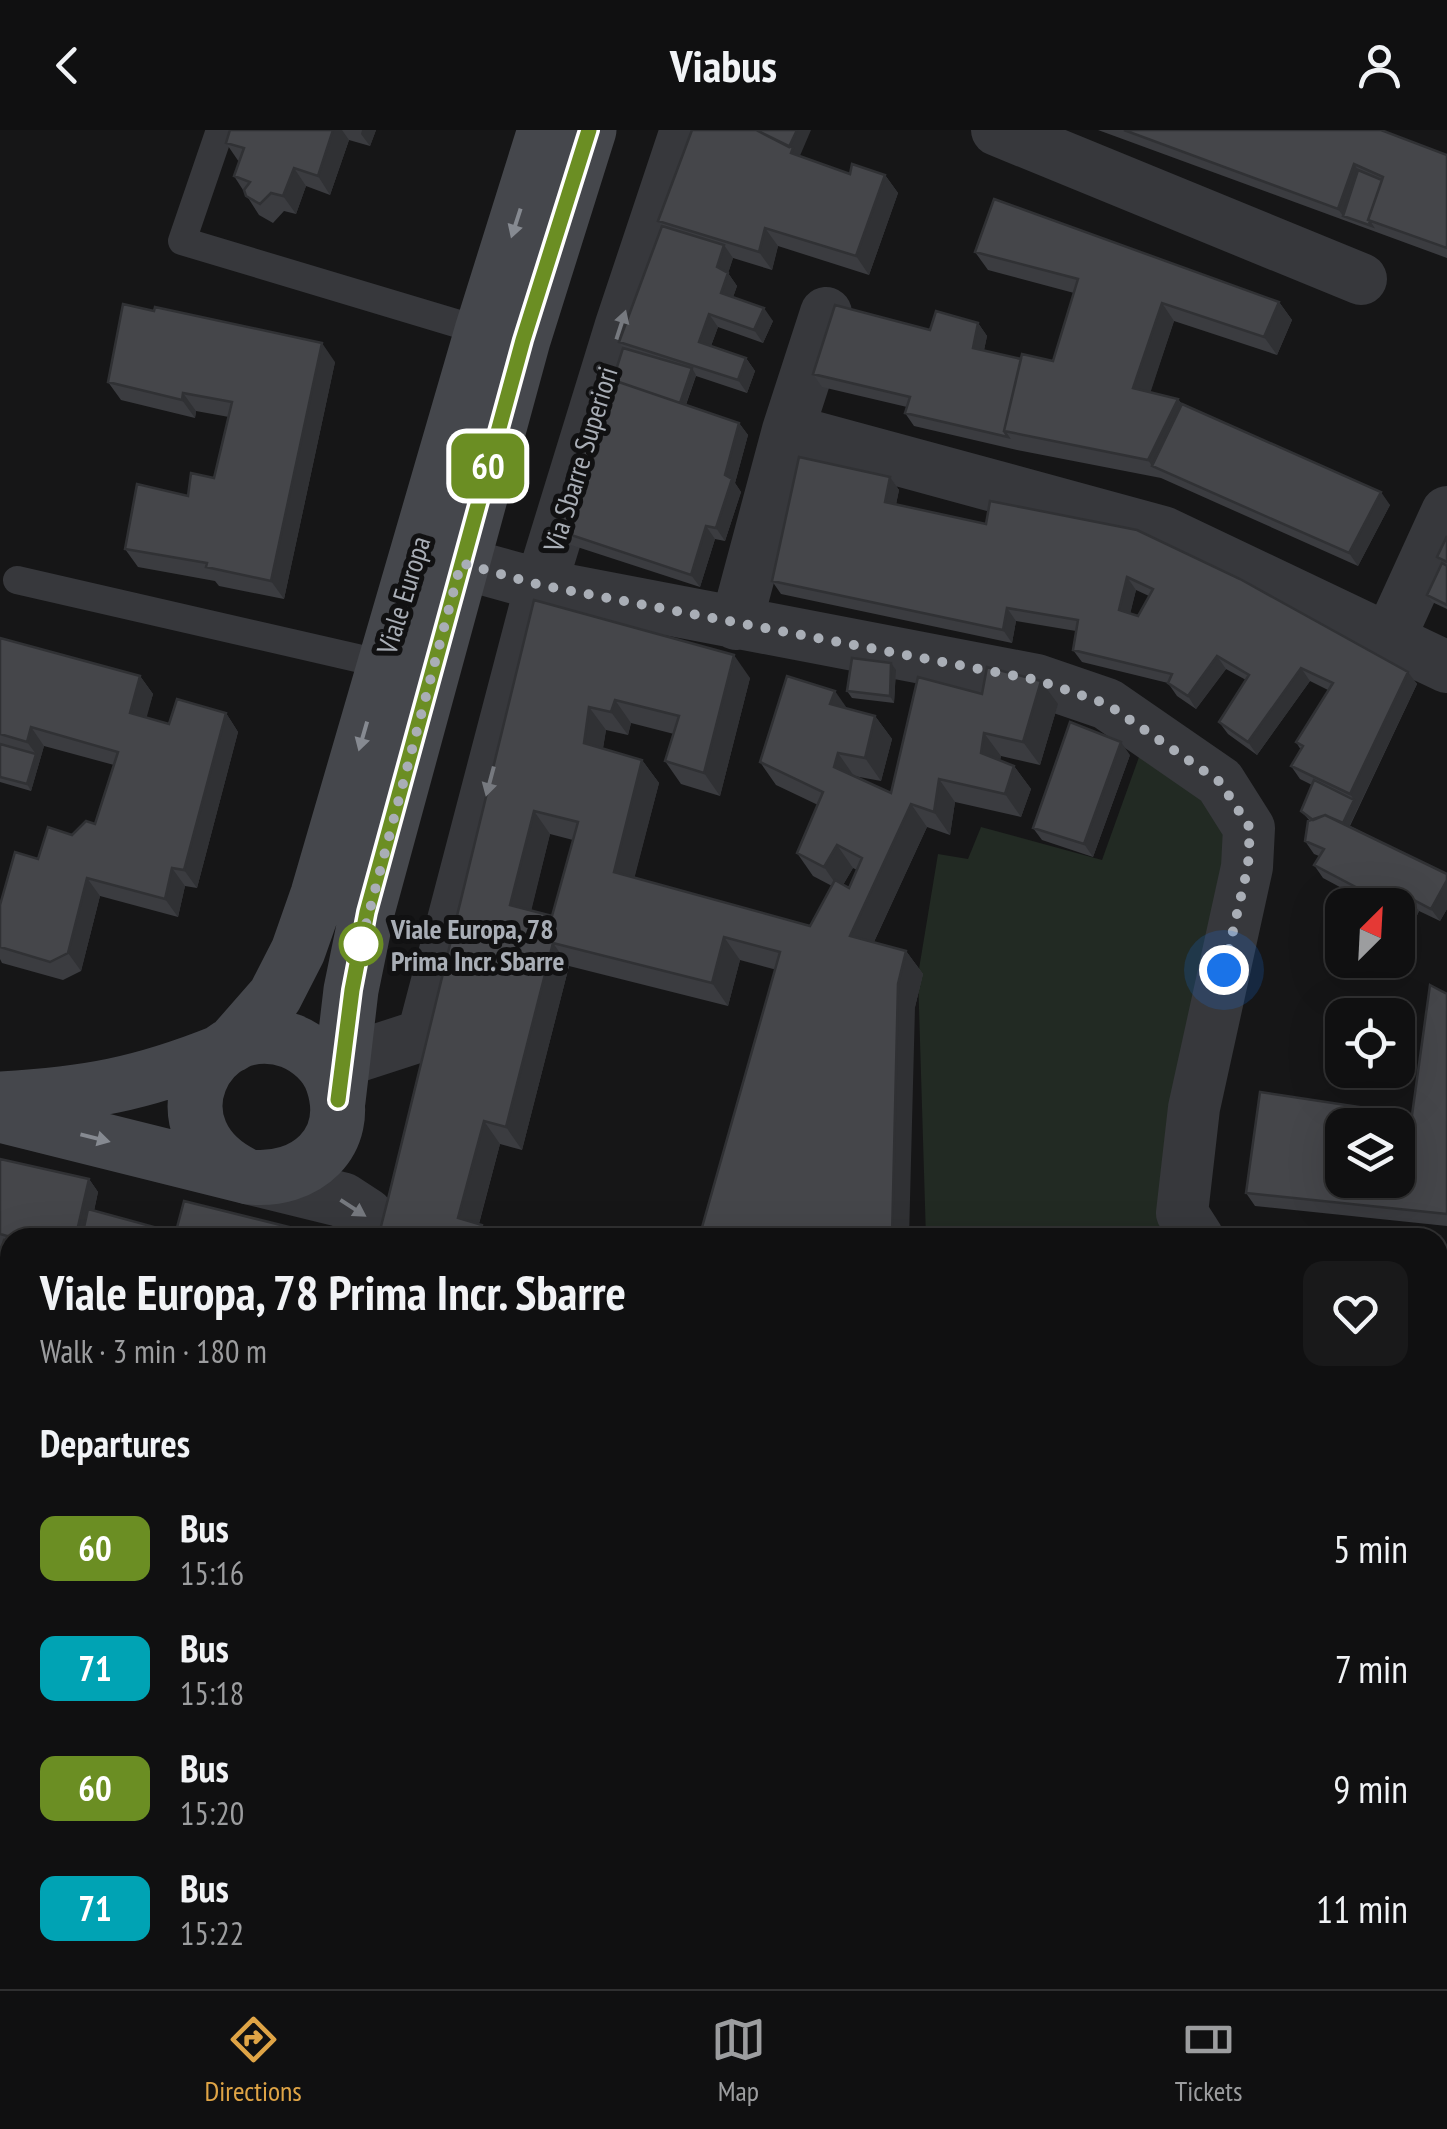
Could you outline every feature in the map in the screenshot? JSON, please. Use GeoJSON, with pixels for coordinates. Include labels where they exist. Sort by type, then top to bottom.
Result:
{"type":"FeatureCollection","features":[{"type":"Feature","properties":{"kind":"main road","name":"Viale Europa"},"geometry":{"type":"LineString","coordinates":[[226,1049],[275,996],[298,951],[318,894],[383,664],[545,130]]}},
{"type":"Feature","properties":{"kind":"main road","name":"Viale Europa"},"geometry":{"type":"LineString","coordinates":[[333,1074],[367,912],[461,563],[523,340],[589,130]]}},
{"type":"Feature","properties":{"kind":"main road"},"geometry":{"type":"LineString","coordinates":[[0,1099],[75,1095],[119,1086],[169,1073],[254,1036],[278,1037],[302,1045],[333,1074],[337,1123],[328,1144],[313,1162],[294,1174],[272,1179],[249,1177],[0,1115]]}},
{"type":"Feature","properties":{"kind":"main road"},"geometry":{"type":"LineString","coordinates":[[226,1049],[212,1060],[200,1081],[194,1105],[198,1128],[209,1150],[226,1167],[249,1177]]}},
{"type":"Feature","properties":{"kind":"street","name":"Via Sbarre Superiori"},"geometry":{"type":"LineString","coordinates":[[333,1074],[424,1035],[540,585],[686,130]]}},
{"type":"Feature","properties":{"kind":"street"},"geometry":{"type":"LineString","coordinates":[[997,130],[1361,279]]}},
{"type":"Feature","properties":{"kind":"street"},"geometry":{"type":"LineString","coordinates":[[736,624],[788,430],[826,313]]}},
{"type":"Feature","properties":{"kind":"street"},"geometry":{"type":"LineString","coordinates":[[788,430],[1163,532],[1447,667]]}},
{"type":"Feature","properties":{"kind":"street"},"geometry":{"type":"LineString","coordinates":[[1390,640],[1447,512]]}},
{"type":"Feature","properties":{"kind":"street"},"geometry":{"type":"LineString","coordinates":[[461,563],[540,585],[1037,680],[1107,704],[1220,782],[1250,828],[1248,866],[1194,1108],[1182,1213],[1192,1228]]}},
{"type":"Feature","properties":{"kind":"street"},"geometry":{"type":"LineString","coordinates":[[249,1177],[344,1200],[366,1214],[371,1228]]}},
{"type":"Feature","properties":{"kind":"lane"},"geometry":{"type":"LineString","coordinates":[[220,130],[182,241],[482,331]]}},
{"type":"Feature","properties":{"kind":"lane"},"geometry":{"type":"LineString","coordinates":[[16,580],[383,664]]}},
{"type":"Feature","properties":{"kind":"shaded area"},"geometry":{"type":"Polygon","coordinates":[[[1148,732],[1249,828],[1199,1228],[926,1228],[918,975],[938,854],[968,859],[981,827],[1102,860],[1148,732]]]}},
{"type":"Feature","properties":{"kind":"building"},"geometry":{"type":"Polygon","coordinates":[[[230,130],[333,130],[318,176],[294,168],[283,196],[271,193],[260,204],[246,196],[244,190],[250,182],[234,176],[244,148],[226,143],[230,130]]]}},
{"type":"Feature","properties":{"kind":"building"},"geometry":{"type":"Polygon","coordinates":[[[692,130],[756,130],[793,148],[791,153],[850,174],[852,164],[885,175],[856,256],[765,228],[759,252],[658,221],[692,130]]]}},
{"type":"Feature","properties":{"kind":"building"},"geometry":{"type":"Polygon","coordinates":[[[756,130],[797,130],[789,147],[756,130]]]}},
{"type":"Feature","properties":{"kind":"building"},"geometry":{"type":"Polygon","coordinates":[[[1124,130],[1381,130],[1447,155],[1447,248],[1368,220],[1383,177],[1354,164],[1338,209],[1124,130]]]}},
{"type":"Feature","properties":{"kind":"building"},"geometry":{"type":"Polygon","coordinates":[[[1358,170],[1382,180],[1368,220],[1372,226],[1343,216],[1358,170]]]}},
{"type":"Feature","properties":{"kind":"building"},"geometry":{"type":"Polygon","coordinates":[[[994,199],[1279,302],[1264,337],[1162,303],[1133,388],[1178,399],[1148,460],[1004,431],[1022,354],[1053,361],[1078,279],[975,252],[994,199]]]}},
{"type":"Feature","properties":{"kind":"building"},"geometry":{"type":"Polygon","coordinates":[[[662,226],[724,245],[717,267],[728,273],[721,293],[764,308],[754,330],[709,314],[699,342],[746,358],[738,380],[619,342],[662,226]]]}},
{"type":"Feature","properties":{"kind":"building"},"geometry":{"type":"Polygon","coordinates":[[[123,304],[154,311],[155,307],[322,343],[271,581],[206,567],[207,563],[125,549],[137,484],[188,496],[191,473],[214,478],[232,402],[183,393],[182,400],[108,382],[123,304]]]}},
{"type":"Feature","properties":{"kind":"building"},"geometry":{"type":"Polygon","coordinates":[[[835,305],[930,330],[936,311],[978,323],[973,348],[1021,359],[1004,431],[1008,437],[905,413],[910,397],[813,374],[835,305]]]}},
{"type":"Feature","properties":{"kind":"building"},"geometry":{"type":"Polygon","coordinates":[[[623,348],[692,368],[680,403],[613,380],[623,348]]]}},
{"type":"Feature","properties":{"kind":"building"},"geometry":{"type":"Polygon","coordinates":[[[607,378],[739,423],[725,475],[732,479],[716,528],[706,526],[691,575],[559,531],[607,378]]]}},
{"type":"Feature","properties":{"kind":"building"},"geometry":{"type":"Polygon","coordinates":[[[1182,404],[1381,492],[1349,553],[1152,466],[1182,404]]]}},
{"type":"Feature","properties":{"kind":"building"},"geometry":{"type":"Polygon","coordinates":[[[799,457],[890,477],[885,502],[986,524],[990,501],[1137,530],[1240,579],[1408,672],[1350,794],[1291,766],[1303,746],[1296,742],[1333,683],[1301,668],[1248,742],[1219,722],[1249,675],[1217,656],[1188,696],[1168,683],[1172,674],[1073,650],[1078,620],[1007,608],[1003,630],[772,581],[799,457]],[[1127,577],[1119,610],[1138,616],[1153,589],[1127,577]]]}},
{"type":"Feature","properties":{"kind":"building"},"geometry":{"type":"Polygon","coordinates":[[[1447,536],[1447,562],[1437,557],[1447,536]]]}},
{"type":"Feature","properties":{"kind":"building"},"geometry":{"type":"Polygon","coordinates":[[[1442,563],[1447,566],[1447,605],[1427,595],[1442,563]]]}},
{"type":"Feature","properties":{"kind":"building"},"geometry":{"type":"Polygon","coordinates":[[[534,600],[734,655],[704,773],[665,761],[679,716],[615,700],[611,712],[589,707],[584,743],[642,760],[614,872],[810,926],[835,880],[849,888],[862,858],[837,845],[824,867],[797,853],[823,792],[760,762],[787,676],[835,691],[830,704],[875,716],[865,758],[838,753],[834,767],[891,793],[918,677],[982,694],[987,667],[1041,681],[1023,742],[984,733],[981,753],[1014,766],[1005,794],[939,779],[934,812],[911,804],[850,936],[906,951],[898,984],[892,1228],[702,1228],[780,952],[724,937],[712,983],[553,943],[506,1127],[484,1121],[458,1218],[482,1225],[481,1228],[380,1228],[534,600]],[[534,811],[510,905],[552,916],[578,822],[534,811]]]}},
{"type":"Feature","properties":{"kind":"building"},"geometry":{"type":"Polygon","coordinates":[[[0,638],[140,676],[130,713],[169,724],[177,699],[226,713],[184,870],[172,868],[165,899],[87,878],[68,953],[50,962],[0,947],[0,905],[15,852],[38,859],[48,827],[72,835],[86,821],[95,824],[118,752],[31,727],[27,742],[0,734],[0,638]]]}},
{"type":"Feature","properties":{"kind":"building"},"geometry":{"type":"Polygon","coordinates":[[[852,658],[891,663],[890,696],[847,691],[852,658]]]}},
{"type":"Feature","properties":{"kind":"building"},"geometry":{"type":"Polygon","coordinates":[[[1070,722],[1121,742],[1084,844],[1033,828],[1070,722]]]}},
{"type":"Feature","properties":{"kind":"building"},"geometry":{"type":"Polygon","coordinates":[[[0,744],[36,754],[27,784],[0,777],[0,744]]]}},
{"type":"Feature","properties":{"kind":"building"},"geometry":{"type":"Polygon","coordinates":[[[1314,780],[1354,800],[1343,823],[1325,815],[1313,820],[1301,811],[1314,780]]]}},
{"type":"Feature","properties":{"kind":"building"},"geometry":{"type":"Polygon","coordinates":[[[1325,815],[1447,874],[1431,909],[1415,901],[1415,888],[1358,888],[1314,865],[1324,849],[1305,841],[1308,821],[1325,815]]]}},
{"type":"Feature","properties":{"kind":"building"},"geometry":{"type":"Polygon","coordinates":[[[1430,985],[1447,994],[1447,1214],[1246,1193],[1260,1092],[1366,1108],[1325,1108],[1325,1198],[1415,1198],[1413,1108],[1430,985]]]}},
{"type":"Feature","properties":{"kind":"building"},"geometry":{"type":"Polygon","coordinates":[[[0,1159],[89,1179],[78,1228],[0,1228],[0,1159]]]}},
{"type":"Feature","properties":{"kind":"building"},"geometry":{"type":"Polygon","coordinates":[[[184,1201],[293,1228],[177,1228],[184,1201]]]}},
{"type":"Feature","properties":{"kind":"building"},"geometry":{"type":"Polygon","coordinates":[[[88,1209],[158,1228],[84,1228],[88,1209]]]}},
{"type":"Feature","properties":{"kind":"bus line","name":"60"},"geometry":{"type":"LineString","coordinates":[[338,1100],[367,912],[523,340],[589,130]]}},
{"type":"Feature","properties":{"kind":"place","name":"Viale Europa, 78 Prima Incr. Sbarre"},"geometry":{"type":"Point","coordinates":[361,944]}},
{"type":"Feature","properties":{"kind":"route"},"geometry":{"type":"LineString","coordinates":[[361,944],[359,951],[461,563],[540,585],[1037,680],[1107,704],[1220,782],[1250,828],[1248,866],[1224,970]]}}]}
